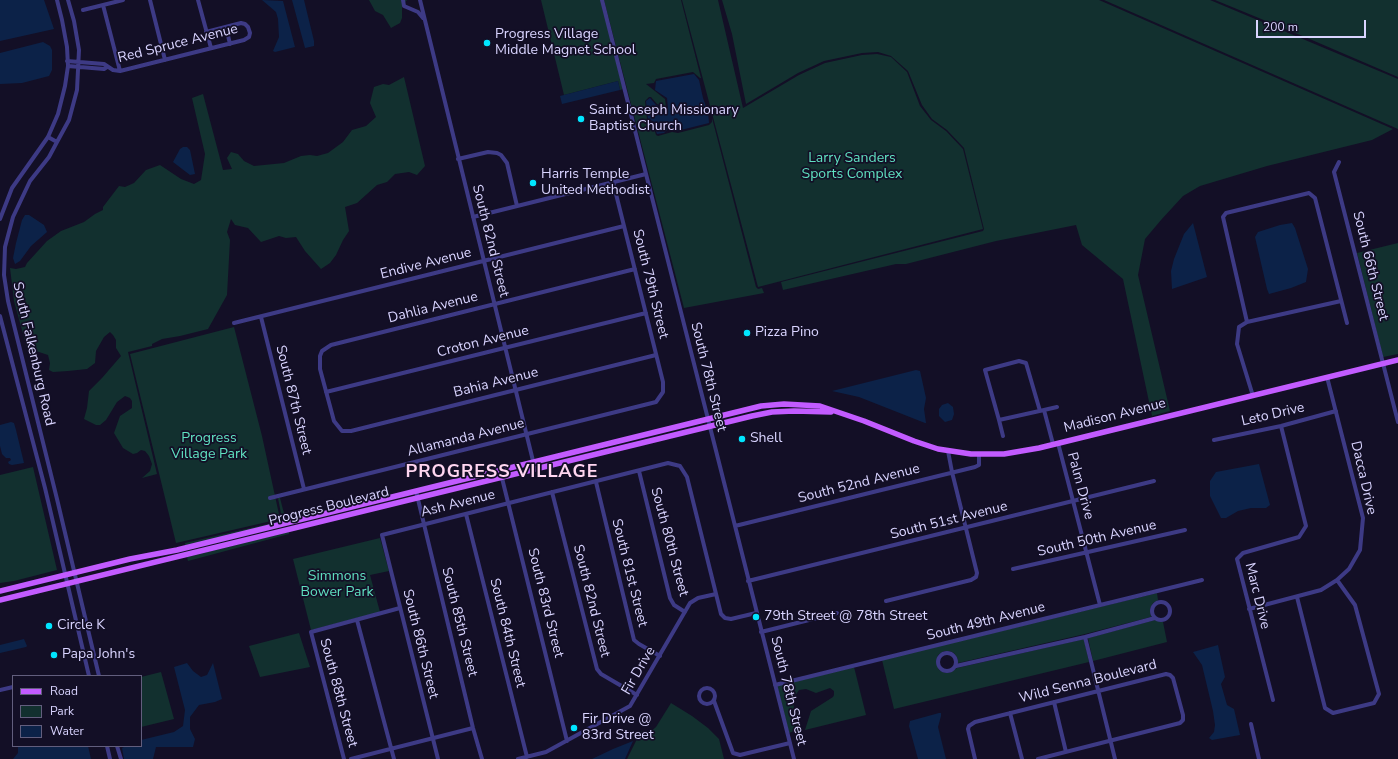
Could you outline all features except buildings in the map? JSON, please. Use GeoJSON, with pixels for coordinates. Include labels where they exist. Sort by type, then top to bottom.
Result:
{"type":"FeatureCollection","features":[{"type":"Feature","properties":{"kind":"main road","name":"Madison Avenue"},"geometry":{"type":"LineString","coordinates":[[708,419],[761,406],[814,406],[826,408],[928,446],[948,451],[979,455],[1014,453],[1398,360]]}},
{"type":"Feature","properties":{"kind":"main road","name":"Madison Avenue"},"geometry":{"type":"LineString","coordinates":[[709,426],[772,412],[812,411],[840,413]]}},
{"type":"Feature","properties":{"kind":"main road","name":"Progress Boulevard"},"geometry":{"type":"LineString","coordinates":[[0,591],[277,525],[708,419]]}},
{"type":"Feature","properties":{"kind":"main road","name":"Progress Boulevard"},"geometry":{"type":"LineString","coordinates":[[0,600],[709,426]]}},
{"type":"Feature","properties":{"kind":"main road"},"geometry":{"type":"LineString","coordinates":[[621,440],[623,447]]}},
{"type":"Feature","properties":{"kind":"main road"},"geometry":{"type":"LineString","coordinates":[[326,513],[328,520]]}},
{"type":"Feature","properties":{"kind":"main road"},"geometry":{"type":"LineString","coordinates":[[222,546],[231,541],[273,531],[277,525],[279,528],[291,529]]}},
{"type":"Feature","properties":{"kind":"street"},"geometry":{"type":"LineString","coordinates":[[0,219],[12,188],[48,137],[58,114],[65,86],[68,61],[62,20],[56,0]]}},
{"type":"Feature","properties":{"kind":"street","name":"South Falkenburg Road"},"geometry":{"type":"LineString","coordinates":[[68,0],[74,20],[79,50],[77,90],[71,112],[58,142],[49,157],[30,181],[18,205],[8,235],[4,275],[8,301],[99,675]]}},
{"type":"Feature","properties":{"kind":"street"},"geometry":{"type":"LineString","coordinates":[[83,10],[123,0]]}},
{"type":"Feature","properties":{"kind":"street"},"geometry":{"type":"LineString","coordinates":[[150,0],[165,60]]}},
{"type":"Feature","properties":{"kind":"street"},"geometry":{"type":"LineString","coordinates":[[198,0],[211,48]]}},
{"type":"Feature","properties":{"kind":"street"},"geometry":{"type":"LineString","coordinates":[[403,0],[404,6],[418,12],[423,18]]}},
{"type":"Feature","properties":{"kind":"street","name":"South 82nd Street"},"geometry":{"type":"LineString","coordinates":[[420,0],[423,18],[535,469]]}},
{"type":"Feature","properties":{"kind":"street","name":"South 78th Street"},"geometry":{"type":"LineString","coordinates":[[602,0],[794,759]]}},
{"type":"Feature","properties":{"kind":"street"},"geometry":{"type":"LineString","coordinates":[[103,5],[120,71]]}},
{"type":"Feature","properties":{"kind":"street","name":"Red Spruce Avenue"},"geometry":{"type":"LineString","coordinates":[[68,61],[79,62],[104,69],[106,67],[120,71],[244,40],[249,37],[250,33],[248,27],[241,23],[206,32]]}},
{"type":"Feature","properties":{"kind":"street"},"geometry":{"type":"LineString","coordinates":[[226,27],[230,44]]}},
{"type":"Feature","properties":{"kind":"street","name":"Red Spruce Avenue"},"geometry":{"type":"LineString","coordinates":[[68,66],[97,66]]}},
{"type":"Feature","properties":{"kind":"street"},"geometry":{"type":"LineString","coordinates":[[48,137],[58,142]]}},
{"type":"Feature","properties":{"kind":"street"},"geometry":{"type":"LineString","coordinates":[[458,159],[488,152],[501,155],[507,163],[518,206]]}},
{"type":"Feature","properties":{"kind":"street","name":"South 66th Street"},"geometry":{"type":"LineString","coordinates":[[1339,162],[1334,172],[1398,422]]}},
{"type":"Feature","properties":{"kind":"street"},"geometry":{"type":"LineString","coordinates":[[473,217],[646,174]]}},
{"type":"Feature","properties":{"kind":"street","name":"South 79th Street"},"geometry":{"type":"LineString","coordinates":[[613,182],[663,382],[662,392]]}},
{"type":"Feature","properties":{"kind":"street"},"geometry":{"type":"LineString","coordinates":[[1247,322],[1223,217],[1226,213],[1309,193],[1315,198],[1347,323]]}},
{"type":"Feature","properties":{"kind":"street","name":"Endive Avenue"},"geometry":{"type":"LineString","coordinates":[[234,323],[624,226]]}},
{"type":"Feature","properties":{"kind":"street"},"geometry":{"type":"LineString","coordinates":[[0,247],[6,247]]}},
{"type":"Feature","properties":{"kind":"street","name":"Dahlia Avenue"},"geometry":{"type":"LineString","coordinates":[[326,392],[320,369],[320,356],[322,351],[331,345],[634,269]]}},
{"type":"Feature","properties":{"kind":"street"},"geometry":{"type":"LineString","coordinates":[[1253,396],[1237,344],[1239,328],[1247,322],[1342,301]]}},
{"type":"Feature","properties":{"kind":"street","name":"Croton Avenue"},"geometry":{"type":"LineString","coordinates":[[326,392],[646,313]]}},
{"type":"Feature","properties":{"kind":"street","name":"South Falkenburg Road"},"geometry":{"type":"LineString","coordinates":[[0,316],[66,575],[89,675]]}},
{"type":"Feature","properties":{"kind":"street","name":"South 87th Street"},"geometry":{"type":"LineString","coordinates":[[261,317],[304,489]]}},
{"type":"Feature","properties":{"kind":"street","name":"Bahia Avenue"},"geometry":{"type":"LineString","coordinates":[[326,392],[334,421],[342,431],[352,431],[656,355]]}},
{"type":"Feature","properties":{"kind":"street","name":"Palm Drive"},"geometry":{"type":"LineString","coordinates":[[999,420],[985,370],[1017,362],[1023,362],[1027,364],[1042,410],[1056,444],[1100,605]]}},
{"type":"Feature","properties":{"kind":"street","name":"Dacca Drive"},"geometry":{"type":"LineString","coordinates":[[1249,609],[1321,590],[1337,580],[1349,569],[1360,550],[1362,518],[1327,377]]}},
{"type":"Feature","properties":{"kind":"street","name":"Allamanda Avenue"},"geometry":{"type":"LineString","coordinates":[[270,498],[656,402],[662,392]]}},
{"type":"Feature","properties":{"kind":"street"},"geometry":{"type":"LineString","coordinates":[[1003,436],[999,420],[1057,407]]}},
{"type":"Feature","properties":{"kind":"street","name":"Leto Drive"},"geometry":{"type":"LineString","coordinates":[[1214,440],[1281,426],[1336,411]]}},
{"type":"Feature","properties":{"kind":"street","name":"Marc Drive"},"geometry":{"type":"LineString","coordinates":[[1273,700],[1237,559],[1243,553],[1299,538],[1306,526],[1281,426]]}},
{"type":"Feature","properties":{"kind":"street"},"geometry":{"type":"LineString","coordinates":[[886,601],[972,580],[976,577],[977,573],[948,451]]}},
{"type":"Feature","properties":{"kind":"street","name":"South 52nd Avenue"},"geometry":{"type":"LineString","coordinates":[[735,526],[977,467],[979,465],[979,455]]}},
{"type":"Feature","properties":{"kind":"street","name":"Ash Avenue"},"geometry":{"type":"LineString","coordinates":[[382,535],[668,464],[680,466],[687,478],[716,594]]}},
{"type":"Feature","properties":{"kind":"street","name":"South 83rd Street"},"geometry":{"type":"LineString","coordinates":[[500,470],[568,741]]}},
{"type":"Feature","properties":{"kind":"street","name":"South 80th Street"},"geometry":{"type":"LineString","coordinates":[[639,471],[670,598],[674,605],[685,612]]}},
{"type":"Feature","properties":{"kind":"street","name":"South 51st Avenue"},"geometry":{"type":"LineString","coordinates":[[748,581],[1154,481]]}},
{"type":"Feature","properties":{"kind":"street","name":"South 81st Street"},"geometry":{"type":"LineString","coordinates":[[596,482],[634,640],[660,656]]}},
{"type":"Feature","properties":{"kind":"street","name":"South 85th Street"},"geometry":{"type":"LineString","coordinates":[[416,491],[473,728],[482,759]]}},
{"type":"Feature","properties":{"kind":"street","name":"South 82nd Street"},"geometry":{"type":"LineString","coordinates":[[552,492],[597,670],[601,674],[637,695]]}},
{"type":"Feature","properties":{"kind":"street","name":"South 84th Street"},"geometry":{"type":"LineString","coordinates":[[466,514],[527,757]]}},
{"type":"Feature","properties":{"kind":"street","name":"South 50th Avenue"},"geometry":{"type":"LineString","coordinates":[[1013,569],[1185,530]]}},
{"type":"Feature","properties":{"kind":"street","name":"South 86th Street"},"geometry":{"type":"LineString","coordinates":[[382,535],[438,759]]}},
{"type":"Feature","properties":{"kind":"street","name":"South 49th Avenue"},"geometry":{"type":"LineString","coordinates":[[775,685],[1202,580]]}},
{"type":"Feature","properties":{"kind":"street"},"geometry":{"type":"LineString","coordinates":[[1297,597],[1325,708],[1333,713],[1374,702],[1379,694],[1355,605],[1337,580]]}},
{"type":"Feature","properties":{"kind":"street"},"geometry":{"type":"LineString","coordinates":[[716,594],[721,614],[725,618],[731,619],[756,613]]}},
{"type":"Feature","properties":{"kind":"street","name":"Fir Drive"},"geometry":{"type":"LineString","coordinates":[[518,759],[546,752],[625,711],[637,695],[690,603],[698,598],[716,594]]}},
{"type":"Feature","properties":{"kind":"street"},"geometry":{"type":"LineString","coordinates":[[956,666],[955,657],[950,653],[944,653],[938,659],[938,665],[942,670],[948,671],[956,666],[1155,618],[1160,620],[1166,618],[1170,614],[1168,605],[1160,602],[1154,604],[1152,607],[1152,613],[1155,618]]}},
{"type":"Feature","properties":{"kind":"street"},"geometry":{"type":"LineString","coordinates":[[394,759],[357,620],[400,608]]}},
{"type":"Feature","properties":{"kind":"street"},"geometry":{"type":"LineString","coordinates":[[761,632],[837,614]]}},
{"type":"Feature","properties":{"kind":"street","name":"South 88th Street"},"geometry":{"type":"LineString","coordinates":[[344,759],[311,632],[357,620]]}},
{"type":"Feature","properties":{"kind":"street"},"geometry":{"type":"LineString","coordinates":[[1085,636],[1115,759]]}},
{"type":"Feature","properties":{"kind":"street","name":"Wild Senna Boulevard"},"geometry":{"type":"LineString","coordinates":[[975,759],[968,731],[969,726],[975,722],[1166,674],[1173,678],[1183,715],[1183,720],[1180,723],[1038,759]]}},
{"type":"Feature","properties":{"kind":"street"},"geometry":{"type":"LineString","coordinates":[[0,690],[12,687]]}},
{"type":"Feature","properties":{"kind":"street"},"geometry":{"type":"LineString","coordinates":[[714,701],[709,704],[702,702],[699,695],[701,690],[706,688],[714,691],[716,696],[714,701],[718,708],[722,726],[727,735],[733,753],[740,755],[790,743]]}},
{"type":"Feature","properties":{"kind":"street"},"geometry":{"type":"LineString","coordinates":[[1054,702],[1066,752]]}},
{"type":"Feature","properties":{"kind":"street"},"geometry":{"type":"LineString","coordinates":[[1010,713],[1022,759]]}},
{"type":"Feature","properties":{"kind":"street"},"geometry":{"type":"LineString","coordinates":[[1251,724],[1259,759]]}},
{"type":"Feature","properties":{"kind":"street"},"geometry":{"type":"LineString","coordinates":[[351,759],[473,728]]}},
{"type":"Feature","properties":{"kind":"street"},"geometry":{"type":"LineString","coordinates":[[107,747],[110,759]]}},
{"type":"Feature","properties":{"kind":"street"},"geometry":{"type":"LineString","coordinates":[[117,747],[121,759]]}},
{"type":"Feature","properties":{"kind":"green space"},"geometry":{"type":"Polygon","coordinates":[[[369,0],[407,0],[402,6],[402,18],[400,23],[391,28],[383,15],[375,11],[369,0]]]}},
{"type":"Feature","properties":{"kind":"green space"},"geometry":{"type":"Polygon","coordinates":[[[541,0],[601,0],[623,89],[620,90],[618,81],[564,95],[541,0]]]}},
{"type":"Feature","properties":{"kind":"green space"},"geometry":{"type":"Polygon","coordinates":[[[604,0],[681,0],[701,78],[693,72],[656,79],[654,83],[646,84],[665,99],[666,107],[657,104],[651,97],[649,97],[645,101],[647,119],[655,124],[654,128],[656,135],[658,136],[672,132],[678,133],[709,125],[712,122],[712,118],[756,287],[758,289],[762,288],[764,293],[684,308],[604,0]]]}},
{"type":"Feature","properties":{"kind":"green space","name":"Larry Sanders Sports Complex"},"geometry":{"type":"Polygon","coordinates":[[[682,0],[718,0],[743,108],[799,75],[825,63],[862,55],[877,54],[891,57],[907,72],[920,106],[931,120],[946,131],[963,149],[983,229],[758,287],[682,0]]]}},
{"type":"Feature","properties":{"kind":"green space"},"geometry":{"type":"Polygon","coordinates":[[[722,0],[1099,0],[1393,129],[1372,140],[1267,166],[1200,186],[1183,196],[1145,239],[1138,275],[1170,411],[1152,416],[1123,279],[1082,245],[1076,225],[996,241],[906,264],[896,264],[783,290],[781,282],[983,231],[984,229],[964,148],[947,130],[932,119],[922,105],[908,71],[891,56],[878,52],[862,53],[824,61],[798,73],[746,104],[732,34],[722,0]]]}},
{"type":"Feature","properties":{"kind":"green space"},"geometry":{"type":"Polygon","coordinates":[[[1104,0],[1210,0],[1398,79],[1398,129],[1104,0]]]}},
{"type":"Feature","properties":{"kind":"green space"},"geometry":{"type":"Polygon","coordinates":[[[1215,0],[1398,0],[1398,77],[1305,37],[1215,0]]]}},
{"type":"Feature","properties":{"kind":"green space"},"geometry":{"type":"Polygon","coordinates":[[[404,77],[425,166],[417,175],[409,172],[395,174],[387,182],[377,185],[357,203],[345,207],[349,231],[330,263],[321,269],[305,251],[296,237],[286,238],[279,236],[261,242],[248,228],[235,225],[231,219],[227,232],[230,240],[227,295],[208,329],[162,339],[152,344],[152,346],[128,352],[157,474],[142,478],[150,471],[152,464],[149,456],[145,451],[141,450],[133,454],[123,448],[114,433],[120,416],[132,408],[132,401],[130,398],[125,396],[117,402],[106,420],[100,425],[96,425],[84,419],[89,391],[121,356],[116,348],[116,340],[113,335],[110,332],[104,337],[96,351],[95,363],[87,369],[53,372],[49,370],[50,363],[48,355],[36,351],[28,352],[14,301],[10,268],[16,269],[25,267],[47,241],[61,231],[84,222],[103,210],[103,207],[119,186],[125,187],[134,183],[146,170],[160,165],[181,179],[194,184],[201,180],[205,154],[192,98],[203,94],[223,170],[232,169],[227,158],[231,152],[238,154],[244,161],[254,166],[284,163],[301,156],[317,156],[328,153],[343,142],[352,130],[366,126],[376,117],[370,103],[374,87],[383,84],[389,85],[404,77]]]}},
{"type":"Feature","properties":{"kind":"green space"},"geometry":{"type":"Polygon","coordinates":[[[1398,243],[1398,354],[1383,357],[1357,253],[1398,243]]]}},
{"type":"Feature","properties":{"kind":"green space","name":"Progress Village Park"},"geometry":{"type":"Polygon","coordinates":[[[234,327],[262,436],[280,519],[176,543],[130,354],[234,327]]]}},
{"type":"Feature","properties":{"kind":"green space"},"geometry":{"type":"Polygon","coordinates":[[[33,467],[57,570],[0,583],[0,475],[33,467]]]}},
{"type":"Feature","properties":{"kind":"green space"},"geometry":{"type":"Polygon","coordinates":[[[278,498],[280,498],[286,521],[185,546],[185,543],[281,521],[282,519],[278,498]]]}},
{"type":"Feature","properties":{"kind":"green space"},"geometry":{"type":"Polygon","coordinates":[[[289,532],[289,534],[188,561],[187,557],[289,532]]]}},
{"type":"Feature","properties":{"kind":"green space","name":"Simmons Bower Park"},"geometry":{"type":"Polygon","coordinates":[[[380,538],[389,571],[370,575],[380,612],[311,630],[293,559],[380,538]]]}},
{"type":"Feature","properties":{"kind":"green space"},"geometry":{"type":"Polygon","coordinates":[[[1157,593],[1158,600],[1153,603],[1150,609],[1151,617],[1085,634],[958,663],[958,659],[954,653],[944,651],[938,655],[936,662],[939,670],[949,673],[957,668],[1084,639],[1089,662],[894,709],[882,660],[1157,593]]]}},
{"type":"Feature","properties":{"kind":"green space"},"geometry":{"type":"Polygon","coordinates":[[[1155,620],[1163,622],[1167,642],[1093,661],[1088,638],[1155,620]]]}},
{"type":"Feature","properties":{"kind":"green space"},"geometry":{"type":"Polygon","coordinates":[[[299,633],[310,667],[260,677],[249,646],[299,633]]]}},
{"type":"Feature","properties":{"kind":"green space"},"geometry":{"type":"Polygon","coordinates":[[[854,667],[866,715],[805,730],[811,711],[833,697],[834,691],[830,688],[816,693],[806,689],[799,690],[793,699],[796,727],[794,731],[789,733],[777,686],[854,667]]]}},
{"type":"Feature","properties":{"kind":"green space"},"geometry":{"type":"Polygon","coordinates":[[[161,672],[174,719],[142,727],[142,677],[161,672]]]}},
{"type":"Feature","properties":{"kind":"green space"},"geometry":{"type":"Polygon","coordinates":[[[671,703],[708,728],[719,739],[724,759],[627,759],[641,731],[647,735],[656,727],[671,703]]]}},
{"type":"Feature","properties":{"kind":"water"},"geometry":{"type":"Polygon","coordinates":[[[0,0],[44,0],[54,29],[0,41],[0,0]]]}},
{"type":"Feature","properties":{"kind":"water"},"geometry":{"type":"Polygon","coordinates":[[[262,0],[283,1],[295,47],[275,52],[273,51],[279,37],[278,19],[276,12],[262,0]]]}},
{"type":"Feature","properties":{"kind":"water"},"geometry":{"type":"Polygon","coordinates":[[[292,0],[304,0],[314,46],[305,48],[292,0]]]}},
{"type":"Feature","properties":{"kind":"water"},"geometry":{"type":"Polygon","coordinates":[[[43,42],[50,46],[52,50],[52,70],[49,76],[22,83],[0,84],[0,53],[43,42]]]}},
{"type":"Feature","properties":{"kind":"water"},"geometry":{"type":"Polygon","coordinates":[[[694,74],[699,80],[708,112],[709,123],[677,131],[668,129],[664,133],[657,134],[655,128],[657,123],[648,119],[646,101],[650,98],[656,105],[668,109],[667,98],[655,90],[656,81],[694,74]]]}},
{"type":"Feature","properties":{"kind":"water"},"geometry":{"type":"Polygon","coordinates":[[[618,81],[620,90],[562,104],[560,96],[618,81]]]}},
{"type":"Feature","properties":{"kind":"water"},"geometry":{"type":"Polygon","coordinates":[[[187,147],[190,150],[195,174],[190,175],[173,162],[180,149],[187,147]]]}},
{"type":"Feature","properties":{"kind":"water"},"geometry":{"type":"Polygon","coordinates":[[[25,215],[29,215],[44,225],[47,232],[31,246],[20,261],[15,264],[13,258],[16,243],[22,220],[25,215]]]}},
{"type":"Feature","properties":{"kind":"water"},"geometry":{"type":"Polygon","coordinates":[[[1193,223],[1207,277],[1172,289],[1171,271],[1174,259],[1184,234],[1193,223]]]}},
{"type":"Feature","properties":{"kind":"water"},"geometry":{"type":"Polygon","coordinates":[[[1292,223],[1308,269],[1306,282],[1269,294],[1255,237],[1258,232],[1292,223]]]}},
{"type":"Feature","properties":{"kind":"water"},"geometry":{"type":"Polygon","coordinates":[[[916,370],[920,371],[926,398],[924,409],[926,423],[859,397],[832,391],[916,370]]]}},
{"type":"Feature","properties":{"kind":"water"},"geometry":{"type":"Polygon","coordinates":[[[948,403],[953,407],[954,414],[952,420],[945,422],[939,416],[939,409],[942,405],[948,403]]]}},
{"type":"Feature","properties":{"kind":"water"},"geometry":{"type":"Polygon","coordinates":[[[11,422],[14,423],[24,463],[12,465],[8,462],[11,460],[10,458],[6,458],[2,454],[0,446],[0,425],[11,422]]]}},
{"type":"Feature","properties":{"kind":"water"},"geometry":{"type":"Polygon","coordinates":[[[1259,464],[1270,505],[1266,508],[1251,508],[1238,511],[1226,518],[1221,518],[1210,496],[1210,481],[1216,472],[1259,464]]]}},
{"type":"Feature","properties":{"kind":"water"},"geometry":{"type":"Polygon","coordinates":[[[24,639],[27,646],[26,647],[0,653],[0,645],[24,639]]]}},
{"type":"Feature","properties":{"kind":"water"},"geometry":{"type":"Polygon","coordinates":[[[1218,645],[1225,677],[1221,684],[1227,705],[1234,709],[1240,735],[1212,740],[1209,738],[1214,732],[1215,725],[1213,711],[1202,665],[1193,652],[1218,645]]]}},
{"type":"Feature","properties":{"kind":"water"},"geometry":{"type":"Polygon","coordinates":[[[187,663],[193,671],[201,677],[207,675],[213,663],[222,699],[199,705],[190,717],[190,729],[195,739],[193,747],[156,747],[153,759],[124,759],[122,748],[142,747],[142,740],[174,732],[183,726],[185,710],[174,667],[187,663]]]}},
{"type":"Feature","properties":{"kind":"water"},"geometry":{"type":"Polygon","coordinates":[[[941,713],[941,716],[938,727],[946,759],[918,759],[909,726],[910,721],[941,713]]]}},
{"type":"Feature","properties":{"kind":"water"},"geometry":{"type":"Polygon","coordinates":[[[633,741],[625,759],[592,759],[613,749],[633,741]]]}},
{"type":"Feature","properties":{"kind":"water"},"geometry":{"type":"Polygon","coordinates":[[[18,747],[88,747],[91,759],[13,759],[18,753],[18,747]]]}},
{"type":"Feature","properties":{"kind":"place","name":"Progress Village Middle Magnet School"},"geometry":{"type":"Point","coordinates":[487,43]}},
{"type":"Feature","properties":{"kind":"place","name":"Saint Joseph Missionary Baptist Church"},"geometry":{"type":"Point","coordinates":[581,119]}},
{"type":"Feature","properties":{"kind":"place","name":"Harris Temple United Methodist"},"geometry":{"type":"Point","coordinates":[533,183]}},
{"type":"Feature","properties":{"kind":"place","name":"Pizza Pino"},"geometry":{"type":"Point","coordinates":[747,333]}},
{"type":"Feature","properties":{"kind":"place","name":"Shell"},"geometry":{"type":"Point","coordinates":[742,439]}},
{"type":"Feature","properties":{"kind":"place","name":"79th Street @ 78th Street"},"geometry":{"type":"Point","coordinates":[756,617]}},
{"type":"Feature","properties":{"kind":"place","name":"Circle K"},"geometry":{"type":"Point","coordinates":[49,626]}},
{"type":"Feature","properties":{"kind":"place","name":"Papa John's"},"geometry":{"type":"Point","coordinates":[54,655]}},
{"type":"Feature","properties":{"kind":"place","name":"Fir Drive @ 83rd Street"},"geometry":{"type":"Point","coordinates":[574,728]}},
{"type":"Feature","properties":{"kind":"district","name":"PROGRESS VILLAGE"},"geometry":{"type":"Point","coordinates":[502,473]}}]}
